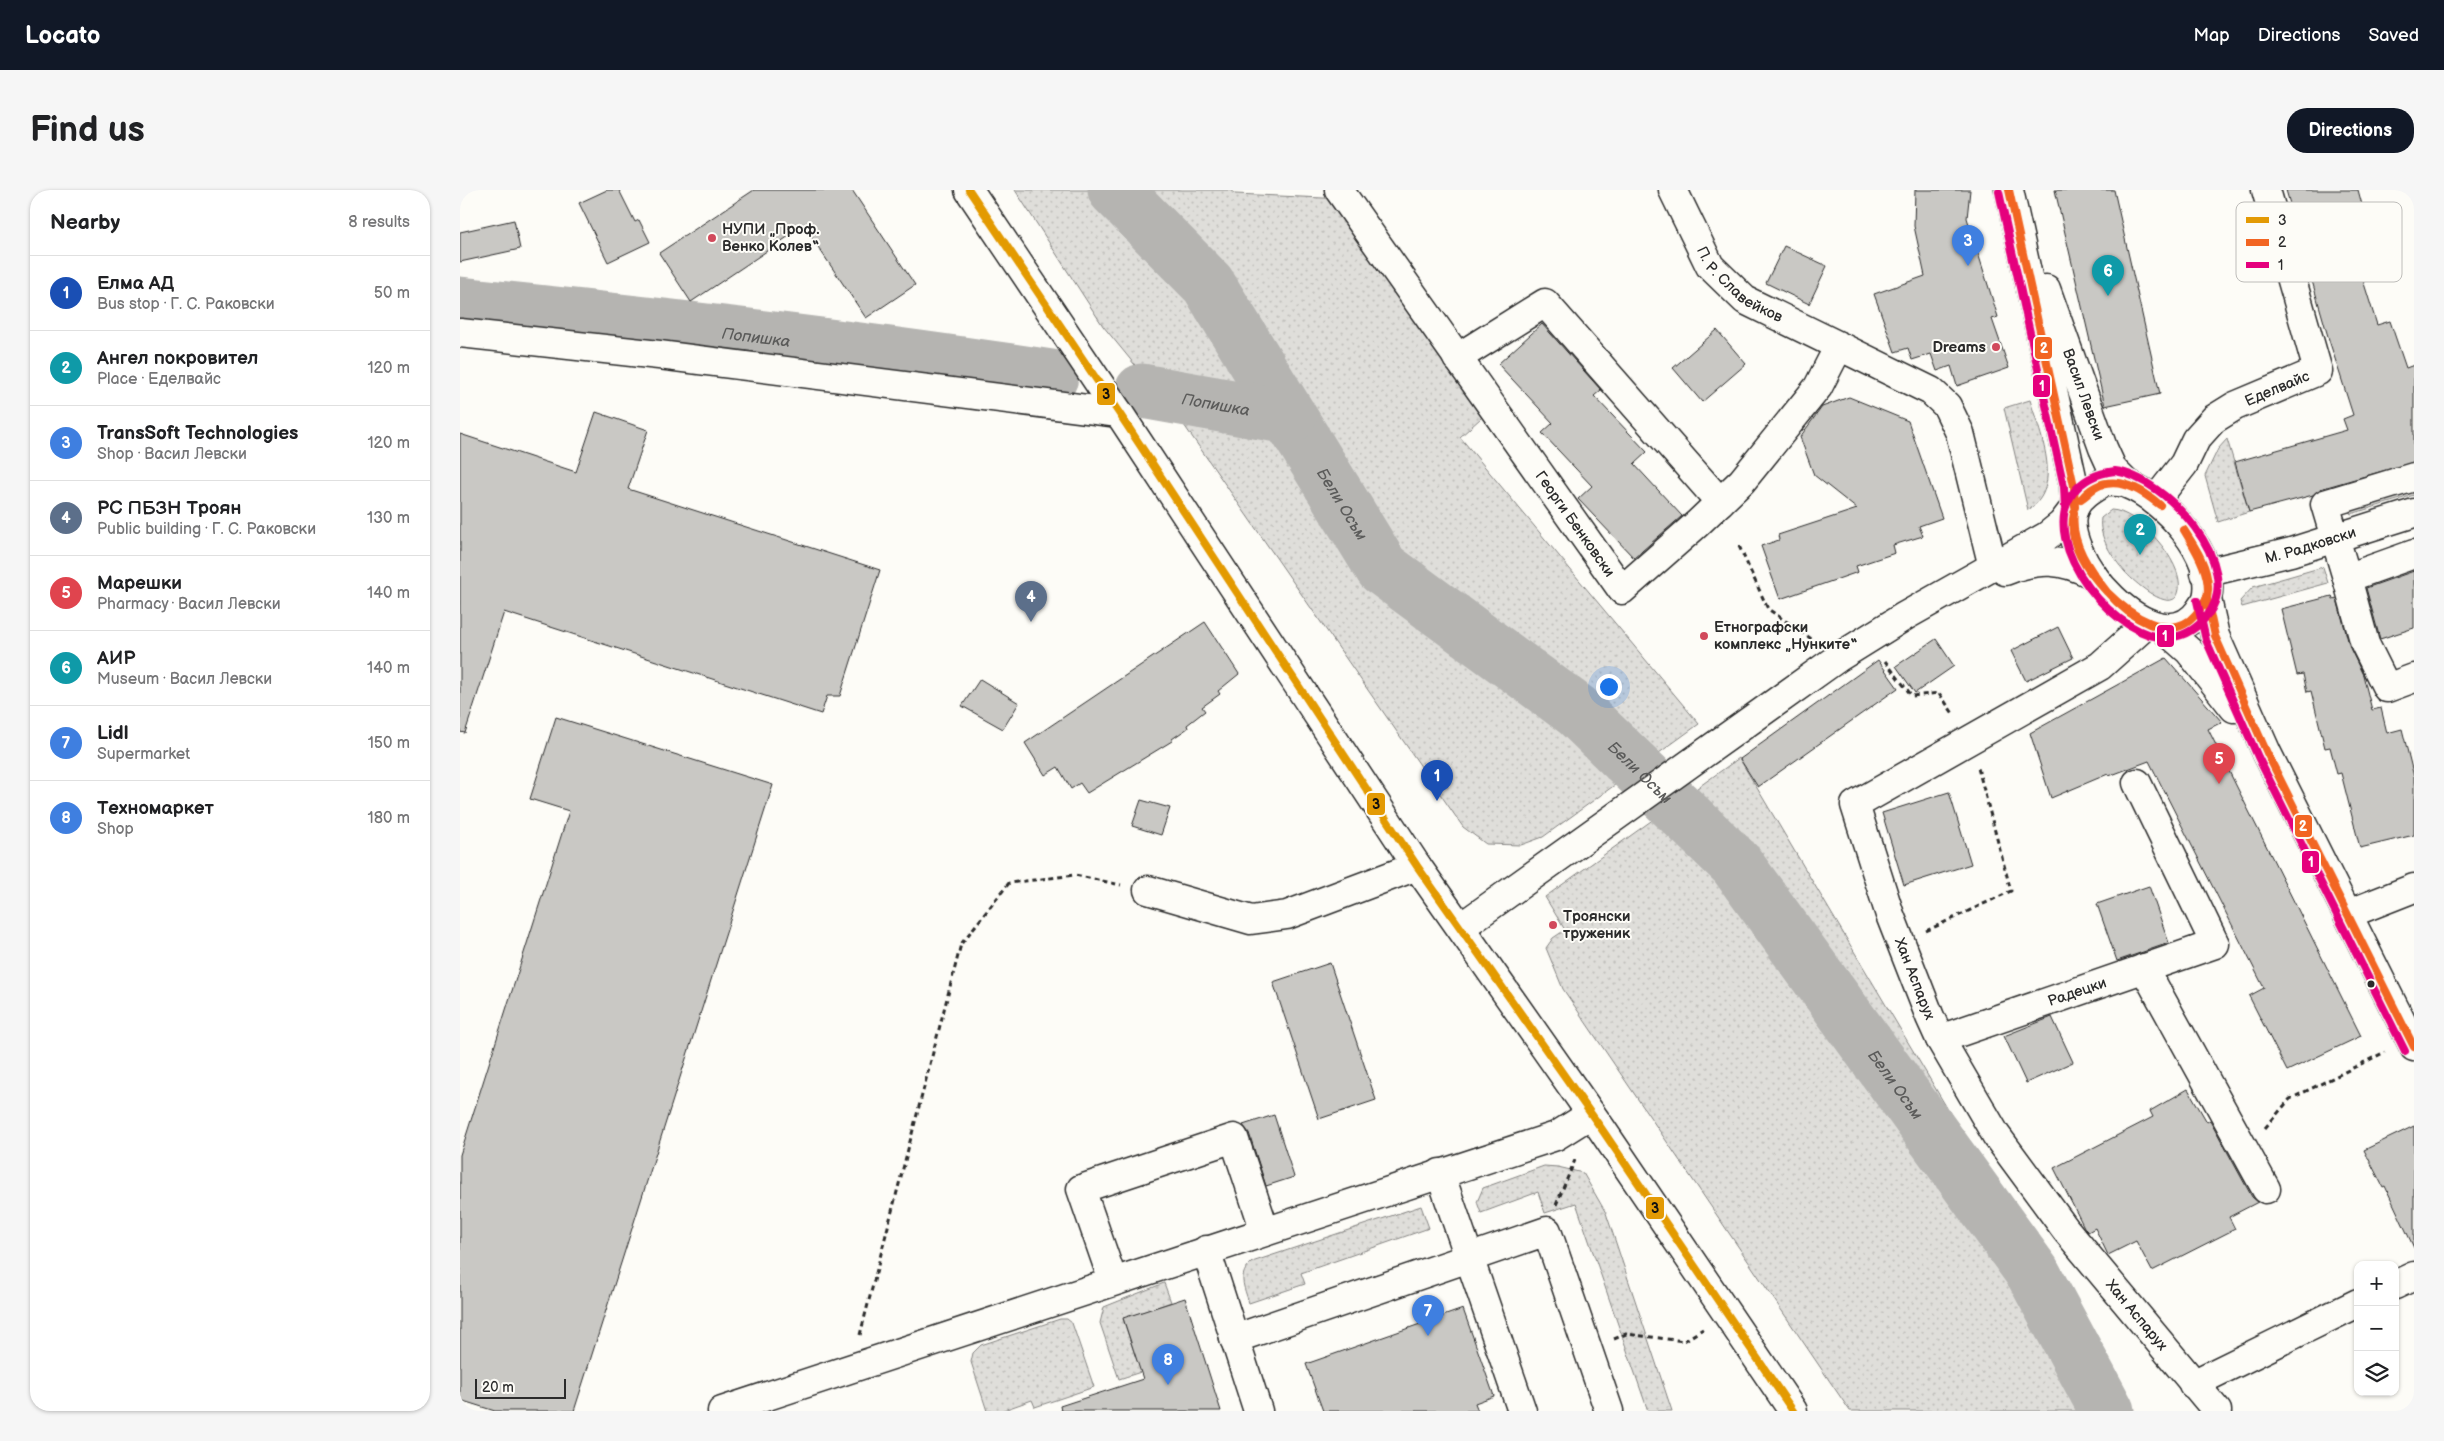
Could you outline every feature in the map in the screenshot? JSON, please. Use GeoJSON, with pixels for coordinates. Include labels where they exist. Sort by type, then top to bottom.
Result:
{"type":"FeatureCollection","features":[{"type":"Feature","properties":{"kind":"street"},"geometry":{"type":"LineString","coordinates":[[969,190],[1119,413],[1417,866],[1592,1116],[1793,1411]]}},
{"type":"Feature","properties":{"kind":"street","name":"Георги Бенковски"},"geometry":{"type":"LineString","coordinates":[[1338,190],[1622,590],[1742,481],[1782,435],[1818,388],[1839,346]]}},
{"type":"Feature","properties":{"kind":"street","name":"П. Р. Славейков"},"geometry":{"type":"LineString","coordinates":[[1673,190],[1710,266],[1745,300],[1931,391],[1947,406],[1960,433],[1993,567]]}},
{"type":"Feature","properties":{"kind":"street","name":"Васил Левски"},"geometry":{"type":"LineString","coordinates":[[2009,190],[2103,448],[2113,470],[2126,483]]}},
{"type":"Feature","properties":{"kind":"street","name":"Васил Левски"},"geometry":{"type":"LineString","coordinates":[[2009,190],[2074,486],[2075,507]]}},
{"type":"Feature","properties":{"kind":"street","name":"Еделвайс"},"geometry":{"type":"LineString","coordinates":[[2155,501],[2184,464],[2196,439],[2214,420],[2236,406],[2318,370],[2293,282]]}},
{"type":"Feature","properties":{"kind":"street"},"geometry":{"type":"LineString","coordinates":[[1457,358],[1545,303],[1720,502]]}},
{"type":"Feature","properties":{"kind":"street"},"geometry":{"type":"LineString","coordinates":[[460,334],[668,357],[1119,413]]}},
{"type":"Feature","properties":{"kind":"street"},"geometry":{"type":"LineString","coordinates":[[2414,477],[2325,504],[2365,644],[2387,688],[2414,678]]}},
{"type":"Feature","properties":{"kind":"street"},"geometry":{"type":"LineString","coordinates":[[1461,927],[1726,740],[1838,657],[2047,536],[2062,524],[2087,492],[2104,482],[2126,483],[2155,501],[2177,521],[2190,538],[2200,556],[2215,636],[2266,754],[2412,1043]]}},
{"type":"Feature","properties":{"kind":"street"},"geometry":{"type":"LineString","coordinates":[[2075,507],[2072,526],[2078,548],[2093,575],[2113,599],[2189,651],[2210,675],[2266,754]]}},
{"type":"Feature","properties":{"kind":"street","name":"М. Радковски"},"geometry":{"type":"LineString","coordinates":[[2206,586],[2291,552],[2414,513]]}},
{"type":"Feature","properties":{"kind":"street"},"geometry":{"type":"LineString","coordinates":[[2347,578],[2414,554]]}},
{"type":"Feature","properties":{"kind":"street"},"geometry":{"type":"LineString","coordinates":[[1943,595],[2010,568],[2038,562],[2057,561],[2074,565],[2093,575]]}},
{"type":"Feature","properties":{"kind":"street"},"geometry":{"type":"LineString","coordinates":[[2155,626],[2179,626],[2194,618],[2206,586]]}},
{"type":"Feature","properties":{"kind":"street","name":"Хан Аспарух"},"geometry":{"type":"LineString","coordinates":[[2155,626],[2100,666],[1855,805],[1900,943],[1940,1039],[1996,1134],[2066,1230],[2217,1411]]}},
{"type":"Feature","properties":{"kind":"street","name":"Радецки"},"geometry":{"type":"LineString","coordinates":[[1940,1039],[2215,944],[2137,784]]}},
{"type":"Feature","properties":{"kind":"street"},"geometry":{"type":"LineString","coordinates":[[1148,890],[1251,920],[1269,919],[1287,915],[1417,866]]}},
{"type":"Feature","properties":{"kind":"street"},"geometry":{"type":"LineString","coordinates":[[2348,914],[2414,888]]}},
{"type":"Feature","properties":{"kind":"street"},"geometry":{"type":"LineString","coordinates":[[2144,968],[2266,1190]]}},
{"type":"Feature","properties":{"kind":"street"},"geometry":{"type":"LineString","coordinates":[[727,1410],[1266,1230],[1556,1136],[1592,1116]]}},
{"type":"Feature","properties":{"kind":"street"},"geometry":{"type":"LineString","coordinates":[[1113,1281],[1081,1189],[1234,1138],[1266,1230]]}},
{"type":"Feature","properties":{"kind":"street"},"geometry":{"type":"LineString","coordinates":[[1440,1173],[1522,1411]]}},
{"type":"Feature","properties":{"kind":"street"},"geometry":{"type":"LineString","coordinates":[[1234,1339],[1547,1232],[1609,1411]]}},
{"type":"Feature","properties":{"kind":"street"},"geometry":{"type":"LineString","coordinates":[[1206,1250],[1258,1411]]}},
{"type":"Feature","properties":{"kind":"street"},"geometry":{"type":"LineString","coordinates":[[2399,1283],[2414,1276]]}},
{"type":"Feature","properties":{"kind":"street"},"geometry":{"type":"LineString","coordinates":[[2193,1384],[2354,1305]]}},
{"type":"Feature","properties":{"kind":"path"},"geometry":{"type":"LineString","coordinates":[[1738,546],[1768,609],[1838,657]]}},
{"type":"Feature","properties":{"kind":"path"},"geometry":{"type":"LineString","coordinates":[[1868,638],[1912,696],[1939,693]]}},
{"type":"Feature","properties":{"kind":"path"},"geometry":{"type":"LineString","coordinates":[[1900,943],[2010,891],[1971,740]]}},
{"type":"Feature","properties":{"kind":"path"},"geometry":{"type":"LineString","coordinates":[[851,1368],[961,944],[1009,883],[1075,875],[1148,890]]}},
{"type":"Feature","properties":{"kind":"path"},"geometry":{"type":"LineString","coordinates":[[2245,1151],[2290,1099],[2412,1043]]}},
{"type":"Feature","properties":{"kind":"path"},"geometry":{"type":"LineString","coordinates":[[1544,1233],[1592,1116]]}},
{"type":"Feature","properties":{"kind":"path"},"geometry":{"type":"LineString","coordinates":[[1588,1348],[1626,1334],[1684,1342],[1727,1314]]}},
{"type":"Feature","properties":{"kind":"green space"},"geometry":{"type":"Polygon","coordinates":[[[1015,190],[1232,190],[1235,194],[1345,199],[1491,409],[1460,437],[1699,724],[1543,837],[1521,845],[1486,844],[1463,827],[1184,425],[1103,326],[1015,190]]]}},
{"type":"Feature","properties":{"kind":"green space"},"geometry":{"type":"Polygon","coordinates":[[[460,293],[934,341],[1050,367],[1058,377],[1055,388],[1050,391],[460,330],[460,293]]]}},
{"type":"Feature","properties":{"kind":"green space"},"geometry":{"type":"Polygon","coordinates":[[[2030,400],[2043,442],[2047,473],[2045,487],[2039,500],[2028,510],[2004,408],[2030,400]]]}},
{"type":"Feature","properties":{"kind":"green space"},"geometry":{"type":"Polygon","coordinates":[[[2227,439],[2249,512],[2218,522],[2205,476],[2218,449],[2227,439]]]}},
{"type":"Feature","properties":{"kind":"green space"},"geometry":{"type":"Polygon","coordinates":[[[2414,488],[2414,495],[2351,514],[2348,510],[2414,488]]]}},
{"type":"Feature","properties":{"kind":"green space"},"geometry":{"type":"Polygon","coordinates":[[[2111,510],[2122,512],[2145,528],[2167,552],[2179,578],[2179,589],[2176,597],[2170,600],[2154,595],[2129,577],[2116,560],[2104,540],[2101,525],[2101,518],[2111,510]]]}},
{"type":"Feature","properties":{"kind":"green space"},"geometry":{"type":"Polygon","coordinates":[[[2323,567],[2328,583],[2242,607],[2240,601],[2253,587],[2323,567]]]}},
{"type":"Feature","properties":{"kind":"green space"},"geometry":{"type":"Polygon","coordinates":[[[1739,758],[2127,1411],[1850,1411],[1563,989],[1546,948],[1553,938],[1565,930],[1545,897],[1739,758]]]}},
{"type":"Feature","properties":{"kind":"green space"},"geometry":{"type":"Polygon","coordinates":[[[1544,1166],[1583,1173],[1606,1213],[1672,1411],[1648,1411],[1576,1203],[1545,1213],[1538,1192],[1481,1213],[1477,1202],[1483,1188],[1544,1166]]]}},
{"type":"Feature","properties":{"kind":"green space"},"geometry":{"type":"Polygon","coordinates":[[[1421,1206],[1429,1228],[1301,1273],[1305,1284],[1249,1303],[1243,1276],[1247,1267],[1252,1262],[1421,1206]]]}},
{"type":"Feature","properties":{"kind":"green space"},"geometry":{"type":"Polygon","coordinates":[[[1164,1283],[1171,1302],[1123,1319],[1137,1361],[1197,1354],[1119,1379],[1100,1323],[1104,1307],[1164,1283]]]}},
{"type":"Feature","properties":{"kind":"green space"},"geometry":{"type":"Polygon","coordinates":[[[1060,1319],[1067,1319],[1072,1323],[1094,1387],[1035,1407],[1032,1400],[1001,1411],[987,1411],[971,1362],[973,1353],[981,1345],[1060,1319]]]}},
{"type":"Feature","properties":{"kind":"building"},"geometry":{"type":"Polygon","coordinates":[[[607,190],[619,190],[635,222],[639,220],[650,242],[608,262],[579,203],[607,190]]]}},
{"type":"Feature","properties":{"kind":"building"},"geometry":{"type":"Polygon","coordinates":[[[754,190],[852,190],[915,285],[866,318],[804,226],[691,302],[659,253],[754,190]]]}},
{"type":"Feature","properties":{"kind":"building"},"geometry":{"type":"Polygon","coordinates":[[[1915,190],[1970,190],[1967,218],[1998,317],[1992,319],[2009,368],[1957,386],[1951,366],[1937,371],[1931,354],[1912,360],[1908,348],[1895,352],[1874,294],[1925,276],[1914,226],[1915,190]]]}},
{"type":"Feature","properties":{"kind":"building"},"geometry":{"type":"Polygon","coordinates":[[[2055,190],[2114,190],[2160,394],[2105,406],[2055,190]]]}},
{"type":"Feature","properties":{"kind":"building"},"geometry":{"type":"Polygon","coordinates":[[[2286,190],[2358,190],[2361,202],[2289,202],[2286,190]]]}},
{"type":"Feature","properties":{"kind":"building"},"geometry":{"type":"Polygon","coordinates":[[[514,220],[520,249],[460,262],[460,232],[514,220]]]}},
{"type":"Feature","properties":{"kind":"building"},"geometry":{"type":"Polygon","coordinates":[[[1784,246],[1827,266],[1809,304],[1766,283],[1784,246]]]}},
{"type":"Feature","properties":{"kind":"building"},"geometry":{"type":"Polygon","coordinates":[[[2312,282],[2364,282],[2377,325],[2390,321],[2406,368],[2414,365],[2414,462],[2320,489],[2313,495],[2249,512],[2235,462],[2347,430],[2343,419],[2353,415],[2312,282]]]}},
{"type":"Feature","properties":{"kind":"building"},"geometry":{"type":"Polygon","coordinates":[[[1542,324],[1601,390],[1594,396],[1647,452],[1634,464],[1682,516],[1634,558],[1578,499],[1592,486],[1542,433],[1553,423],[1498,364],[1542,324]]]}},
{"type":"Feature","properties":{"kind":"building"},"geometry":{"type":"Polygon","coordinates":[[[1717,330],[1746,364],[1702,402],[1673,368],[1717,330]]]}},
{"type":"Feature","properties":{"kind":"building"},"geometry":{"type":"Polygon","coordinates":[[[1849,397],[1908,421],[1942,518],[1919,526],[1923,536],[1893,545],[1895,553],[1856,566],[1858,572],[1780,599],[1761,546],[1779,540],[1778,535],[1857,509],[1814,475],[1800,437],[1822,407],[1849,397]]]}},
{"type":"Feature","properties":{"kind":"building"},"geometry":{"type":"Polygon","coordinates":[[[596,412],[648,430],[628,489],[880,570],[840,696],[827,696],[821,714],[504,612],[465,733],[460,732],[460,434],[576,472],[596,412]]]}},
{"type":"Feature","properties":{"kind":"building"},"geometry":{"type":"Polygon","coordinates":[[[2414,571],[2414,628],[2380,639],[2366,588],[2414,571]]]}},
{"type":"Feature","properties":{"kind":"building"},"geometry":{"type":"Polygon","coordinates":[[[2332,596],[2333,600],[2337,599],[2350,648],[2363,675],[2372,710],[2381,708],[2387,733],[2402,729],[2414,777],[2414,835],[2360,848],[2341,773],[2337,774],[2330,747],[2325,748],[2311,691],[2307,692],[2303,674],[2297,675],[2281,609],[2332,596]]]}},
{"type":"Feature","properties":{"kind":"building"},"geometry":{"type":"Polygon","coordinates":[[[1205,622],[1239,674],[1218,691],[1220,694],[1202,707],[1205,711],[1187,725],[1188,728],[1172,739],[1172,741],[1087,793],[1080,783],[1071,789],[1058,767],[1045,775],[1025,743],[1205,622]]]}},
{"type":"Feature","properties":{"kind":"building"},"geometry":{"type":"Polygon","coordinates":[[[2058,627],[2073,658],[2026,681],[2011,651],[2058,627]]]}},
{"type":"Feature","properties":{"kind":"building"},"geometry":{"type":"Polygon","coordinates":[[[1936,639],[1954,666],[1915,693],[1896,666],[1936,639]]]}},
{"type":"Feature","properties":{"kind":"building"},"geometry":{"type":"Polygon","coordinates":[[[2166,658],[2222,722],[2208,729],[2361,1036],[2287,1071],[2249,996],[2264,988],[2149,761],[2109,776],[2108,774],[2051,798],[2030,733],[2166,658]]]}},
{"type":"Feature","properties":{"kind":"building"},"geometry":{"type":"Polygon","coordinates":[[[1878,660],[1898,688],[1758,787],[1740,759],[1878,660]]]}},
{"type":"Feature","properties":{"kind":"building"},"geometry":{"type":"Polygon","coordinates":[[[980,679],[1019,703],[1003,729],[962,706],[980,679]]]}},
{"type":"Feature","properties":{"kind":"building"},"geometry":{"type":"Polygon","coordinates":[[[556,717],[773,785],[574,1411],[495,1411],[460,1400],[460,1155],[569,811],[530,799],[556,717]]]}},
{"type":"Feature","properties":{"kind":"building"},"geometry":{"type":"Polygon","coordinates":[[[1949,792],[1971,864],[1904,885],[1882,813],[1949,792]]]}},
{"type":"Feature","properties":{"kind":"building"},"geometry":{"type":"Polygon","coordinates":[[[1141,800],[1170,808],[1161,835],[1132,826],[1141,800]]]}},
{"type":"Feature","properties":{"kind":"building"},"geometry":{"type":"Polygon","coordinates":[[[2149,886],[2169,943],[2117,961],[2097,904],[2149,886]]]}},
{"type":"Feature","properties":{"kind":"building"},"geometry":{"type":"Polygon","coordinates":[[[1330,963],[1376,1100],[1319,1119],[1273,982],[1330,963]]]}},
{"type":"Feature","properties":{"kind":"building"},"geometry":{"type":"Polygon","coordinates":[[[2052,1017],[2073,1062],[2026,1083],[2004,1036],[2052,1017]]]}},
{"type":"Feature","properties":{"kind":"building"},"geometry":{"type":"Polygon","coordinates":[[[2188,1089],[2207,1122],[2210,1120],[2252,1197],[2258,1202],[2229,1217],[2235,1229],[2152,1271],[2136,1241],[2108,1255],[2095,1228],[2088,1232],[2085,1229],[2054,1168],[2153,1117],[2150,1111],[2188,1089]]]}},
{"type":"Feature","properties":{"kind":"building"},"geometry":{"type":"Polygon","coordinates":[[[1274,1115],[1294,1177],[1266,1186],[1249,1133],[1243,1125],[1274,1115]]]}},
{"type":"Feature","properties":{"kind":"building"},"geometry":{"type":"Polygon","coordinates":[[[2414,1126],[2414,1248],[2385,1186],[2383,1187],[2364,1150],[2414,1126]]]}},
{"type":"Feature","properties":{"kind":"building"},"geometry":{"type":"Polygon","coordinates":[[[1185,1298],[1221,1411],[1061,1411],[1060,1406],[1143,1379],[1123,1318],[1185,1298]]]}},
{"type":"Feature","properties":{"kind":"building"},"geometry":{"type":"Polygon","coordinates":[[[1463,1309],[1494,1396],[1475,1403],[1478,1411],[1323,1411],[1306,1364],[1463,1309]]]}},
{"type":"Feature","properties":{"kind":"waterway","name":"Бели Осъм"},"geometry":{"type":"LineString","coordinates":[[1115,190],[1208,284],[1382,568],[1577,711],[1736,864],[2033,1273],[2107,1411]]}},
{"type":"Feature","properties":{"kind":"waterway","name":"Попишка"},"geometry":{"type":"LineString","coordinates":[[460,304],[756,337],[1051,377]]}},
{"type":"Feature","properties":{"kind":"waterway","name":"Попишка"},"geometry":{"type":"LineString","coordinates":[[1142,391],[1289,417]]}},
{"type":"Feature","properties":{"kind":"transit line","name":"3"},"geometry":{"type":"LineString","coordinates":[[969,190],[1119,413],[1417,866],[1601,1128],[1793,1411]]}},
{"type":"Feature","properties":{"kind":"transit line","name":"2"},"geometry":{"type":"LineString","coordinates":[[2009,190],[2074,486],[2075,507]]}},
{"type":"Feature","properties":{"kind":"transit line","name":"1"},"geometry":{"type":"LineString","coordinates":[[1999,192],[2064,487],[2065,507]]}},
{"type":"Feature","properties":{"kind":"transit line","name":"1"},"geometry":{"type":"LineString","coordinates":[[2115,471],[2135,477],[2156,489],[2177,507],[2195,527],[2209,550],[2217,574],[2217,596],[2207,616],[2192,630],[2173,637],[2152,635],[2130,625],[2108,609],[2089,588],[2074,563],[2065,538],[2064,514],[2073,493],[2091,477],[2115,471]]}},
{"type":"Feature","properties":{"kind":"transit line","name":"2"},"geometry":{"type":"LineString","coordinates":[[2081,499],[2098,486],[2118,483],[2140,491],[2160,505]]}},
{"type":"Feature","properties":{"kind":"transit line","name":"2"},"geometry":{"type":"LineString","coordinates":[[2081,499],[2090,490],[2100,485],[2120,483],[2141,491],[2160,505]]}},
{"type":"Feature","properties":{"kind":"transit line","name":"2"},"geometry":{"type":"LineString","coordinates":[[2074,513],[2075,535],[2078,545],[2094,575],[2107,592]]}},
{"type":"Feature","properties":{"kind":"transit line","name":"2"},"geometry":{"type":"LineString","coordinates":[[2074,513],[2073,535],[2080,556],[2092,575],[2107,592]]}},
{"type":"Feature","properties":{"kind":"transit line","name":"2"},"geometry":{"type":"LineString","coordinates":[[2107,592],[2126,609],[2150,622],[2174,627],[2186,623],[2204,604],[2208,589],[2202,562],[2184,530]]}},
{"type":"Feature","properties":{"kind":"transit line","name":"2"},"geometry":{"type":"LineString","coordinates":[[2107,592],[2126,610],[2149,624],[2162,628],[2174,628],[2186,623],[2203,604],[2208,595],[2208,587],[2203,564],[2184,530]]}},
{"type":"Feature","properties":{"kind":"transit line","name":"2"},"geometry":{"type":"LineString","coordinates":[[2207,599],[2215,636],[2267,753],[2414,1047]]}},
{"type":"Feature","properties":{"kind":"transit line","name":"1"},"geometry":{"type":"LineString","coordinates":[[2197,601],[2206,640],[2258,757],[2405,1051]]}},
{"type":"Feature","properties":{"kind":"place","name":"НУПИ „Проф. Венко Колев“"},"geometry":{"type":"Point","coordinates":[712,238]}},
{"type":"Feature","properties":{"kind":"place","name":"TransSoft Technologies"},"geometry":{"type":"Point","coordinates":[1968,266]}},
{"type":"Feature","properties":{"kind":"place","name":"АИР"},"geometry":{"type":"Point","coordinates":[2108,296]}},
{"type":"Feature","properties":{"kind":"place","name":"Dreams"},"geometry":{"type":"Point","coordinates":[1996,347]}},
{"type":"Feature","properties":{"kind":"place","name":"Ангел покровител"},"geometry":{"type":"Point","coordinates":[2140,555]}},
{"type":"Feature","properties":{"kind":"place","name":"РС ПБЗН Троян"},"geometry":{"type":"Point","coordinates":[1031,622]}},
{"type":"Feature","properties":{"kind":"place","name":"Етнографски комплекс „Нунките“"},"geometry":{"type":"Point","coordinates":[1704,636]}},
{"type":"Feature","properties":{"kind":"place","name":"Марешки"},"geometry":{"type":"Point","coordinates":[2219,784]}},
{"type":"Feature","properties":{"kind":"place","name":"Елма АД"},"geometry":{"type":"Point","coordinates":[1437,801]}},
{"type":"Feature","properties":{"kind":"place","name":"Троянски труженик"},"geometry":{"type":"Point","coordinates":[1553,925]}},
{"type":"Feature","properties":{"kind":"place","name":"Lidl"},"geometry":{"type":"Point","coordinates":[1428,1336]}},
{"type":"Feature","properties":{"kind":"place","name":"Техномаркет"},"geometry":{"type":"Point","coordinates":[1168,1385]}}]}
